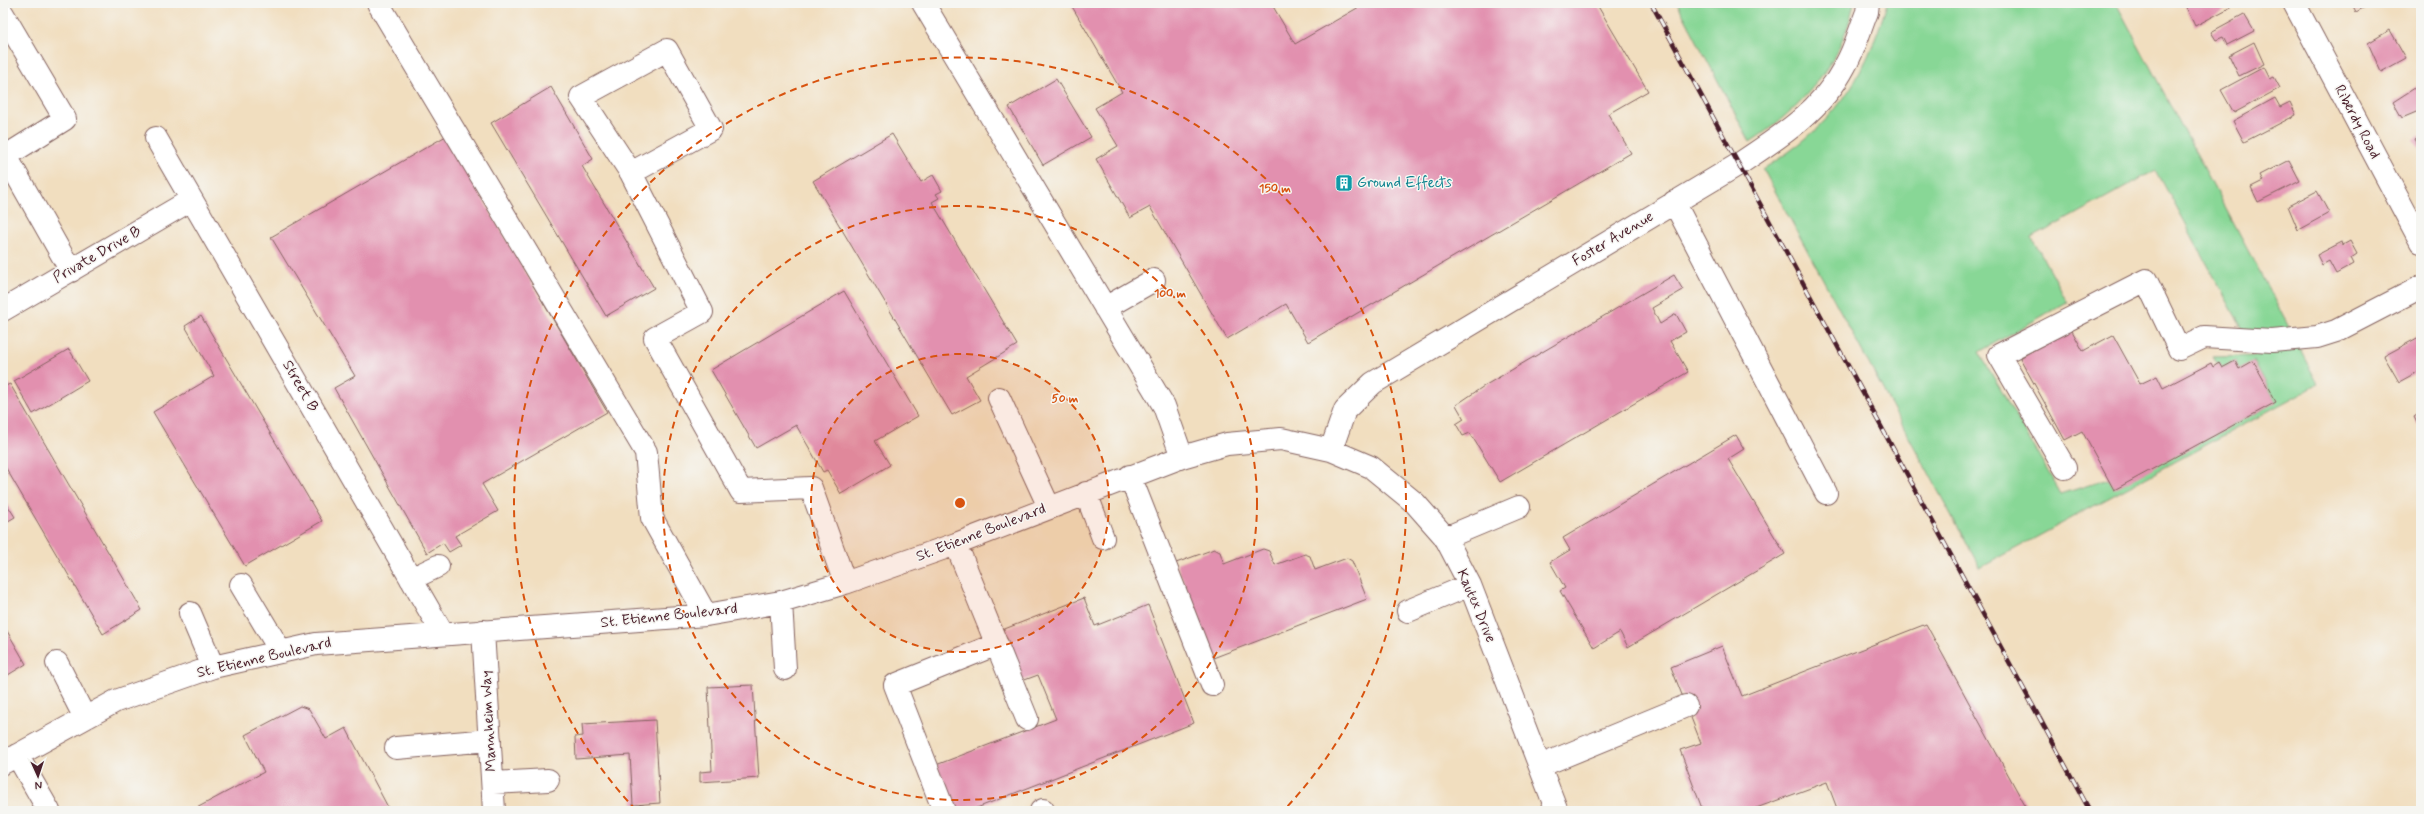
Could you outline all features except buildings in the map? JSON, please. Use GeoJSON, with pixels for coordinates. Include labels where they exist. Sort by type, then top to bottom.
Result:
{"type":"FeatureCollection","features":[{"type":"Feature","properties":{"kind":"street"},"geometry":{"type":"LineString","coordinates":[[378,3],[646,452],[652,518],[706,615]]}},
{"type":"Feature","properties":{"kind":"street"},"geometry":{"type":"LineString","coordinates":[[923,3],[1164,406],[1182,457]]}},
{"type":"Feature","properties":{"kind":"street","name":"Foster Avenue"},"geometry":{"type":"LineString","coordinates":[[1331,450],[1345,410],[1373,383],[1778,138],[1814,108],[1845,66],[1867,12],[1868,3]]}},
{"type":"Feature","properties":{"kind":"street","name":"Riberdy Road"},"geometry":{"type":"LineString","coordinates":[[2294,3],[2421,242]]}},
{"type":"Feature","properties":{"kind":"street"},"geometry":{"type":"LineString","coordinates":[[3,14],[65,119],[6,156],[71,270]]}},
{"type":"Feature","properties":{"kind":"street"},"geometry":{"type":"LineString","coordinates":[[631,173],[711,129],[667,50],[581,97],[631,173],[702,312],[655,338],[740,491],[811,488],[845,583]]}},
{"type":"Feature","properties":{"kind":"street","name":"Street B"},"geometry":{"type":"LineString","coordinates":[[156,138],[443,634]]}},
{"type":"Feature","properties":{"kind":"street","name":"Private Drive B"},"geometry":{"type":"LineString","coordinates":[[3,310],[192,200]]}},
{"type":"Feature","properties":{"kind":"street"},"geometry":{"type":"LineString","coordinates":[[1674,202],[1826,493]]}},
{"type":"Feature","properties":{"kind":"street"},"geometry":{"type":"LineString","coordinates":[[1105,308],[1154,280]]}},
{"type":"Feature","properties":{"kind":"street"},"geometry":{"type":"LineString","coordinates":[[2065,468],[1999,355],[2146,280],[2179,349],[2204,337],[2272,341],[2317,337],[2336,331],[2421,287]]}},
{"type":"Feature","properties":{"kind":"street"},"geometry":{"type":"LineString","coordinates":[[999,398],[1049,507]]}},
{"type":"Feature","properties":{"kind":"street","name":"St. Etienne Boulevard"},"geometry":{"type":"LineString","coordinates":[[10,759],[116,701],[213,667],[316,644],[706,615],[780,602],[845,583],[956,544],[1130,476],[1182,457],[1227,444],[1281,439],[1331,450]]}},
{"type":"Feature","properties":{"kind":"street","name":"Kautex Drive"},"geometry":{"type":"LineString","coordinates":[[1331,450],[1371,467],[1415,503],[1445,538],[1470,585],[1557,811]]}},
{"type":"Feature","properties":{"kind":"street"},"geometry":{"type":"LineString","coordinates":[[1130,476],[1212,685]]}},
{"type":"Feature","properties":{"kind":"street"},"geometry":{"type":"LineString","coordinates":[[1086,493],[1103,538]]}},
{"type":"Feature","properties":{"kind":"street"},"geometry":{"type":"LineString","coordinates":[[1445,538],[1519,508]]}},
{"type":"Feature","properties":{"kind":"street"},"geometry":{"type":"LineString","coordinates":[[956,544],[1027,719]]}},
{"type":"Feature","properties":{"kind":"street"},"geometry":{"type":"LineString","coordinates":[[412,579],[438,566]]}},
{"type":"Feature","properties":{"kind":"street"},"geometry":{"type":"LineString","coordinates":[[241,585],[281,652]]}},
{"type":"Feature","properties":{"kind":"street"},"geometry":{"type":"LineString","coordinates":[[1408,611],[1470,585]]}},
{"type":"Feature","properties":{"kind":"street"},"geometry":{"type":"LineString","coordinates":[[780,602],[784,669]]}},
{"type":"Feature","properties":{"kind":"street"},"geometry":{"type":"LineString","coordinates":[[190,613],[213,667]]}},
{"type":"Feature","properties":{"kind":"street","name":"Mannheim Way"},"geometry":{"type":"LineString","coordinates":[[483,631],[494,811]]}},
{"type":"Feature","properties":{"kind":"street"},"geometry":{"type":"LineString","coordinates":[[944,811],[895,685],[997,644]]}},
{"type":"Feature","properties":{"kind":"street"},"geometry":{"type":"LineString","coordinates":[[57,663],[85,718]]}},
{"type":"Feature","properties":{"kind":"street"},"geometry":{"type":"LineString","coordinates":[[1540,766],[1686,706]]}},
{"type":"Feature","properties":{"kind":"street"},"geometry":{"type":"LineString","coordinates":[[396,748],[490,740]]}},
{"type":"Feature","properties":{"kind":"street"},"geometry":{"type":"LineString","coordinates":[[10,759],[49,811]]}},
{"type":"Feature","properties":{"kind":"street"},"geometry":{"type":"LineString","coordinates":[[493,784],[548,780]]}},
{"type":"Feature","properties":{"kind":"green space"},"geometry":{"type":"Polygon","coordinates":[[[1677,3],[1854,3],[1840,46],[1816,83],[1802,100],[1786,115],[1750,142],[1677,3]]]}},
{"type":"Feature","properties":{"kind":"green space"},"geometry":{"type":"Polygon","coordinates":[[[1887,3],[2116,3],[2292,333],[2244,332],[2156,170],[2032,238],[2067,302],[1979,352],[2061,494],[2108,479],[2114,489],[2276,402],[2254,361],[2239,369],[2235,361],[2222,368],[2219,363],[2216,364],[2212,357],[2255,356],[2266,348],[2298,346],[2318,384],[1980,568],[1763,169],[1787,153],[1808,136],[1827,119],[1843,100],[1868,56],[1887,3]]]}},
{"type":"Feature","properties":{"kind":"railway"},"geometry":{"type":"LineString","coordinates":[[1651,3],[2090,811]]}},
{"type":"Feature","properties":{"kind":"place","name":"Ground Effects"},"geometry":{"type":"Point","coordinates":[1344,183]}}]}
